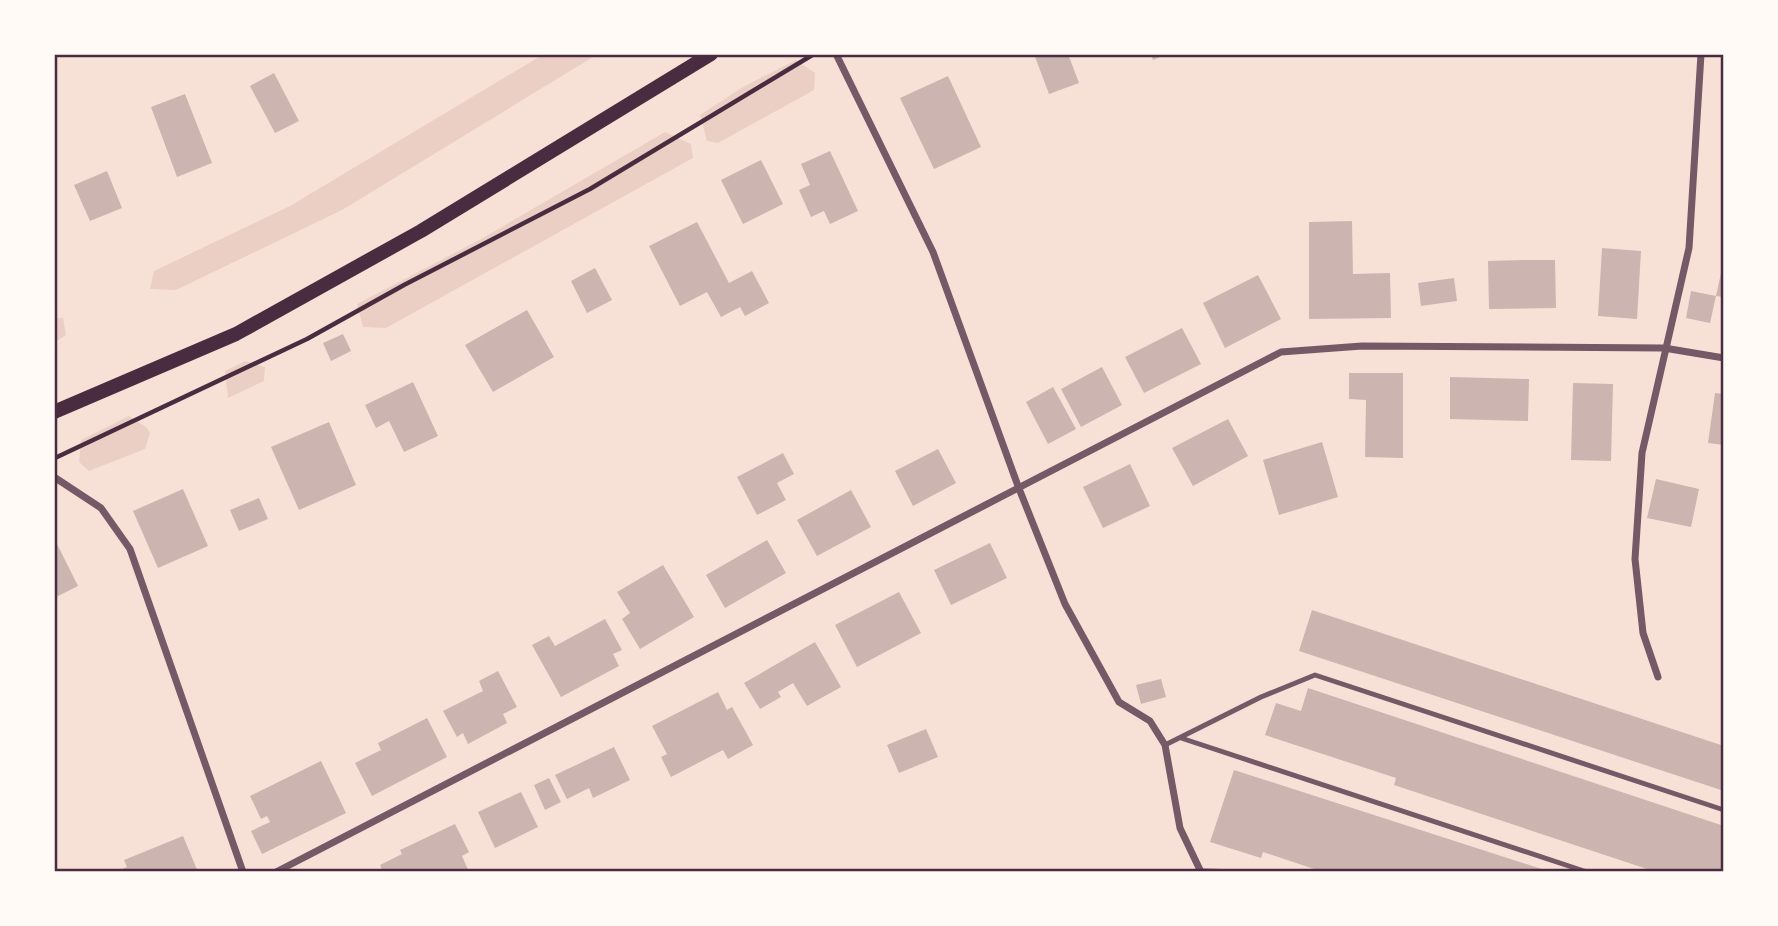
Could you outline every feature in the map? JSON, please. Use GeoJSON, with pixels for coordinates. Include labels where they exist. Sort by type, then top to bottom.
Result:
{"type":"FeatureCollection","features":[{"type":"Feature","properties":{"kind":"main road"},"geometry":{"type":"LineString","coordinates":[[54,412],[236,334],[421,231],[711,54]]}},
{"type":"Feature","properties":{"kind":"street"},"geometry":{"type":"LineString","coordinates":[[836,54],[933,252],[1018,486],[1065,604],[1119,702],[1150,721],[1165,746],[1180,828],[1200,871]]}},
{"type":"Feature","properties":{"kind":"street"},"geometry":{"type":"LineString","coordinates":[[1658,677],[1643,633],[1634,559],[1642,453],[1689,248],[1701,54]]}},
{"type":"Feature","properties":{"kind":"street"},"geometry":{"type":"LineString","coordinates":[[276,872],[1281,352],[1362,346],[1664,348],[1724,358]]}},
{"type":"Feature","properties":{"kind":"street"},"geometry":{"type":"LineString","coordinates":[[54,477],[101,508],[130,549],[243,872]]}},
{"type":"Feature","properties":{"kind":"lane"},"geometry":{"type":"LineString","coordinates":[[1165,746],[1261,697],[1315,675],[1724,810]]}},
{"type":"Feature","properties":{"kind":"lane"},"geometry":{"type":"LineString","coordinates":[[1180,738],[1587,872]]}},
{"type":"Feature","properties":{"kind":"lane"},"geometry":{"type":"LineString","coordinates":[[1200,871],[1243,872]]}},
{"type":"Feature","properties":{"kind":"path"},"geometry":{"type":"LineString","coordinates":[[54,458],[307,339],[404,285],[590,189],[814,54]]}},
{"type":"Feature","properties":{"kind":"shaded area"},"geometry":{"type":"Polygon","coordinates":[[[544,54],[598,54],[342,210],[176,290],[150,289],[154,271],[290,206],[544,54]]]}},
{"type":"Feature","properties":{"kind":"shaded area"},"geometry":{"type":"Polygon","coordinates":[[[796,60],[815,73],[814,90],[718,143],[707,141],[700,115],[743,87],[796,60]]]}},
{"type":"Feature","properties":{"kind":"shaded area"},"geometry":{"type":"Polygon","coordinates":[[[665,132],[691,144],[693,158],[386,328],[363,327],[357,304],[481,239],[665,132]]]}},
{"type":"Feature","properties":{"kind":"shaded area"},"geometry":{"type":"Polygon","coordinates":[[[54,318],[63,318],[66,335],[54,343],[54,318]]]}},
{"type":"Feature","properties":{"kind":"shaded area"},"geometry":{"type":"Polygon","coordinates":[[[245,361],[265,367],[264,381],[228,398],[225,371],[245,361]]]}},
{"type":"Feature","properties":{"kind":"shaded area"},"geometry":{"type":"Polygon","coordinates":[[[129,416],[146,427],[150,433],[145,449],[89,471],[79,462],[81,440],[129,416]]]}},
{"type":"Feature","properties":{"kind":"building"},"geometry":{"type":"Polygon","coordinates":[[[1034,54],[1068,54],[1079,83],[1049,94],[1034,54]]]}},
{"type":"Feature","properties":{"kind":"building"},"geometry":{"type":"Polygon","coordinates":[[[1151,54],[1167,54],[1153,60],[1151,54]]]}},
{"type":"Feature","properties":{"kind":"building"},"geometry":{"type":"Polygon","coordinates":[[[274,73],[299,121],[275,133],[250,86],[274,73]]]}},
{"type":"Feature","properties":{"kind":"building"},"geometry":{"type":"Polygon","coordinates":[[[948,76],[981,147],[934,169],[900,98],[948,76]]]}},
{"type":"Feature","properties":{"kind":"building"},"geometry":{"type":"Polygon","coordinates":[[[185,94],[212,163],[177,177],[151,107],[185,94]]]}},
{"type":"Feature","properties":{"kind":"building"},"geometry":{"type":"Polygon","coordinates":[[[830,151],[858,211],[830,224],[824,211],[811,217],[799,190],[810,185],[801,164],[830,151]]]}},
{"type":"Feature","properties":{"kind":"building"},"geometry":{"type":"Polygon","coordinates":[[[761,160],[783,204],[743,224],[721,180],[761,160]]]}},
{"type":"Feature","properties":{"kind":"building"},"geometry":{"type":"Polygon","coordinates":[[[107,171],[122,208],[90,221],[74,185],[107,171]]]}},
{"type":"Feature","properties":{"kind":"building"},"geometry":{"type":"Polygon","coordinates":[[[1352,221],[1353,274],[1390,273],[1391,318],[1309,319],[1309,222],[1352,221]]]}},
{"type":"Feature","properties":{"kind":"building"},"geometry":{"type":"Polygon","coordinates":[[[697,222],[729,283],[752,271],[769,303],[745,316],[740,307],[721,317],[707,292],[680,306],[649,246],[697,222]]]}},
{"type":"Feature","properties":{"kind":"building"},"geometry":{"type":"Polygon","coordinates":[[[1602,248],[1641,251],[1637,319],[1598,316],[1602,248]]]}},
{"type":"Feature","properties":{"kind":"building"},"geometry":{"type":"Polygon","coordinates":[[[1555,260],[1556,308],[1489,309],[1488,261],[1555,260]]]}},
{"type":"Feature","properties":{"kind":"building"},"geometry":{"type":"Polygon","coordinates":[[[595,268],[612,300],[587,313],[571,281],[595,268]]]}},
{"type":"Feature","properties":{"kind":"building"},"geometry":{"type":"Polygon","coordinates":[[[1721,273],[1724,273],[1724,297],[1716,296],[1721,273]]]}},
{"type":"Feature","properties":{"kind":"building"},"geometry":{"type":"Polygon","coordinates":[[[1258,275],[1281,319],[1225,348],[1203,303],[1258,275]]]}},
{"type":"Feature","properties":{"kind":"building"},"geometry":{"type":"Polygon","coordinates":[[[1454,278],[1457,301],[1421,306],[1418,283],[1454,278]]]}},
{"type":"Feature","properties":{"kind":"building"},"geometry":{"type":"Polygon","coordinates":[[[1691,291],[1716,296],[1710,323],[1686,318],[1691,291]]]}},
{"type":"Feature","properties":{"kind":"building"},"geometry":{"type":"Polygon","coordinates":[[[527,310],[554,357],[493,392],[465,345],[527,310]]]}},
{"type":"Feature","properties":{"kind":"building"},"geometry":{"type":"Polygon","coordinates":[[[1182,328],[1201,364],[1144,393],[1125,357],[1182,328]]]}},
{"type":"Feature","properties":{"kind":"building"},"geometry":{"type":"Polygon","coordinates":[[[343,334],[351,351],[331,361],[323,343],[343,334]]]}},
{"type":"Feature","properties":{"kind":"building"},"geometry":{"type":"Polygon","coordinates":[[[1102,367],[1122,405],[1081,427],[1061,389],[1102,367]]]}},
{"type":"Feature","properties":{"kind":"building"},"geometry":{"type":"Polygon","coordinates":[[[1349,373],[1403,373],[1403,458],[1365,457],[1366,400],[1349,399],[1349,373]]]}},
{"type":"Feature","properties":{"kind":"building"},"geometry":{"type":"Polygon","coordinates":[[[1450,377],[1529,379],[1528,421],[1450,419],[1450,377]]]}},
{"type":"Feature","properties":{"kind":"building"},"geometry":{"type":"Polygon","coordinates":[[[413,382],[438,436],[404,452],[389,421],[376,428],[365,405],[413,382]]]}},
{"type":"Feature","properties":{"kind":"building"},"geometry":{"type":"Polygon","coordinates":[[[1573,383],[1613,384],[1611,461],[1571,460],[1573,383]]]}},
{"type":"Feature","properties":{"kind":"building"},"geometry":{"type":"Polygon","coordinates":[[[1053,387],[1076,429],[1048,444],[1026,402],[1053,387]]]}},
{"type":"Feature","properties":{"kind":"building"},"geometry":{"type":"Polygon","coordinates":[[[1715,393],[1724,394],[1724,445],[1708,443],[1715,393]]]}},
{"type":"Feature","properties":{"kind":"building"},"geometry":{"type":"Polygon","coordinates":[[[1228,419],[1248,456],[1193,486],[1172,448],[1228,419]]]}},
{"type":"Feature","properties":{"kind":"building"},"geometry":{"type":"Polygon","coordinates":[[[329,422],[356,485],[299,510],[271,447],[329,422]]]}},
{"type":"Feature","properties":{"kind":"building"},"geometry":{"type":"Polygon","coordinates":[[[1322,442],[1338,497],[1279,515],[1263,460],[1322,442]]]}},
{"type":"Feature","properties":{"kind":"building"},"geometry":{"type":"Polygon","coordinates":[[[938,449],[956,483],[913,506],[895,471],[938,449]]]}},
{"type":"Feature","properties":{"kind":"building"},"geometry":{"type":"Polygon","coordinates":[[[783,453],[794,474],[777,483],[786,500],[757,515],[737,477],[783,453]]]}},
{"type":"Feature","properties":{"kind":"building"},"geometry":{"type":"Polygon","coordinates":[[[1130,464],[1150,506],[1103,528],[1083,487],[1130,464]]]}},
{"type":"Feature","properties":{"kind":"building"},"geometry":{"type":"Polygon","coordinates":[[[1656,479],[1699,489],[1691,527],[1647,518],[1656,479]]]}},
{"type":"Feature","properties":{"kind":"building"},"geometry":{"type":"Polygon","coordinates":[[[183,489],[208,546],[158,568],[133,511],[183,489]]]}},
{"type":"Feature","properties":{"kind":"building"},"geometry":{"type":"Polygon","coordinates":[[[851,490],[871,527],[817,556],[797,520],[851,490]]]}},
{"type":"Feature","properties":{"kind":"building"},"geometry":{"type":"Polygon","coordinates":[[[259,498],[268,519],[239,531],[230,510],[259,498]]]}},
{"type":"Feature","properties":{"kind":"building"},"geometry":{"type":"Polygon","coordinates":[[[54,538],[78,586],[54,598],[54,538]]]}},
{"type":"Feature","properties":{"kind":"building"},"geometry":{"type":"Polygon","coordinates":[[[767,540],[786,573],[725,608],[706,575],[767,540]]]}},
{"type":"Feature","properties":{"kind":"building"},"geometry":{"type":"Polygon","coordinates":[[[990,543],[1007,578],[951,605],[934,570],[990,543]]]}},
{"type":"Feature","properties":{"kind":"building"},"geometry":{"type":"Polygon","coordinates":[[[663,565],[694,617],[640,649],[622,619],[630,613],[617,592],[663,565]]]}},
{"type":"Feature","properties":{"kind":"building"},"geometry":{"type":"Polygon","coordinates":[[[899,592],[921,633],[857,667],[835,625],[899,592]]]}},
{"type":"Feature","properties":{"kind":"building"},"geometry":{"type":"Polygon","coordinates":[[[1312,610],[1724,746],[1724,791],[1299,651],[1312,610]]]}},
{"type":"Feature","properties":{"kind":"building"},"geometry":{"type":"Polygon","coordinates":[[[605,619],[622,650],[613,654],[619,666],[561,697],[532,645],[549,636],[555,646],[605,619]]]}},
{"type":"Feature","properties":{"kind":"building"},"geometry":{"type":"Polygon","coordinates":[[[815,642],[841,687],[807,706],[793,683],[778,692],[781,697],[760,709],[744,683],[815,642]]]}},
{"type":"Feature","properties":{"kind":"building"},"geometry":{"type":"Polygon","coordinates":[[[498,671],[517,707],[503,714],[507,723],[468,744],[463,733],[457,737],[443,711],[483,691],[479,681],[498,671]]]}},
{"type":"Feature","properties":{"kind":"building"},"geometry":{"type":"Polygon","coordinates":[[[1161,679],[1166,697],[1141,704],[1136,685],[1161,679]]]}},
{"type":"Feature","properties":{"kind":"building"},"geometry":{"type":"Polygon","coordinates":[[[1308,688],[1724,826],[1724,872],[1656,872],[1394,785],[1396,778],[1265,735],[1276,703],[1301,711],[1308,688]]]}},
{"type":"Feature","properties":{"kind":"building"},"geometry":{"type":"Polygon","coordinates":[[[718,692],[727,710],[732,707],[753,745],[728,759],[723,750],[671,777],[661,757],[667,754],[652,726],[718,692]]]}},
{"type":"Feature","properties":{"kind":"building"},"geometry":{"type":"Polygon","coordinates":[[[427,718],[447,757],[372,796],[355,763],[381,750],[378,743],[427,718]]]}},
{"type":"Feature","properties":{"kind":"building"},"geometry":{"type":"Polygon","coordinates":[[[926,729],[938,757],[899,773],[887,745],[926,729]]]}},
{"type":"Feature","properties":{"kind":"building"},"geometry":{"type":"Polygon","coordinates":[[[614,747],[630,780],[593,798],[589,788],[567,799],[555,775],[614,747]]]}},
{"type":"Feature","properties":{"kind":"building"},"geometry":{"type":"Polygon","coordinates":[[[321,761],[346,813],[262,854],[251,831],[270,822],[267,816],[261,819],[250,796],[321,761]]]}},
{"type":"Feature","properties":{"kind":"building"},"geometry":{"type":"Polygon","coordinates":[[[1234,770],[1548,872],[1323,872],[1263,852],[1261,858],[1210,842],[1234,770]]]}},
{"type":"Feature","properties":{"kind":"building"},"geometry":{"type":"Polygon","coordinates":[[[549,778],[561,802],[545,810],[534,785],[549,778]]]}},
{"type":"Feature","properties":{"kind":"building"},"geometry":{"type":"Polygon","coordinates":[[[521,792],[538,827],[495,848],[478,812],[521,792]]]}},
{"type":"Feature","properties":{"kind":"building"},"geometry":{"type":"Polygon","coordinates":[[[455,824],[469,852],[462,856],[469,872],[383,872],[380,865],[402,854],[400,850],[455,824]]]}},
{"type":"Feature","properties":{"kind":"building"},"geometry":{"type":"Polygon","coordinates":[[[183,836],[198,872],[116,872],[127,867],[124,860],[183,836]]]}}]}
